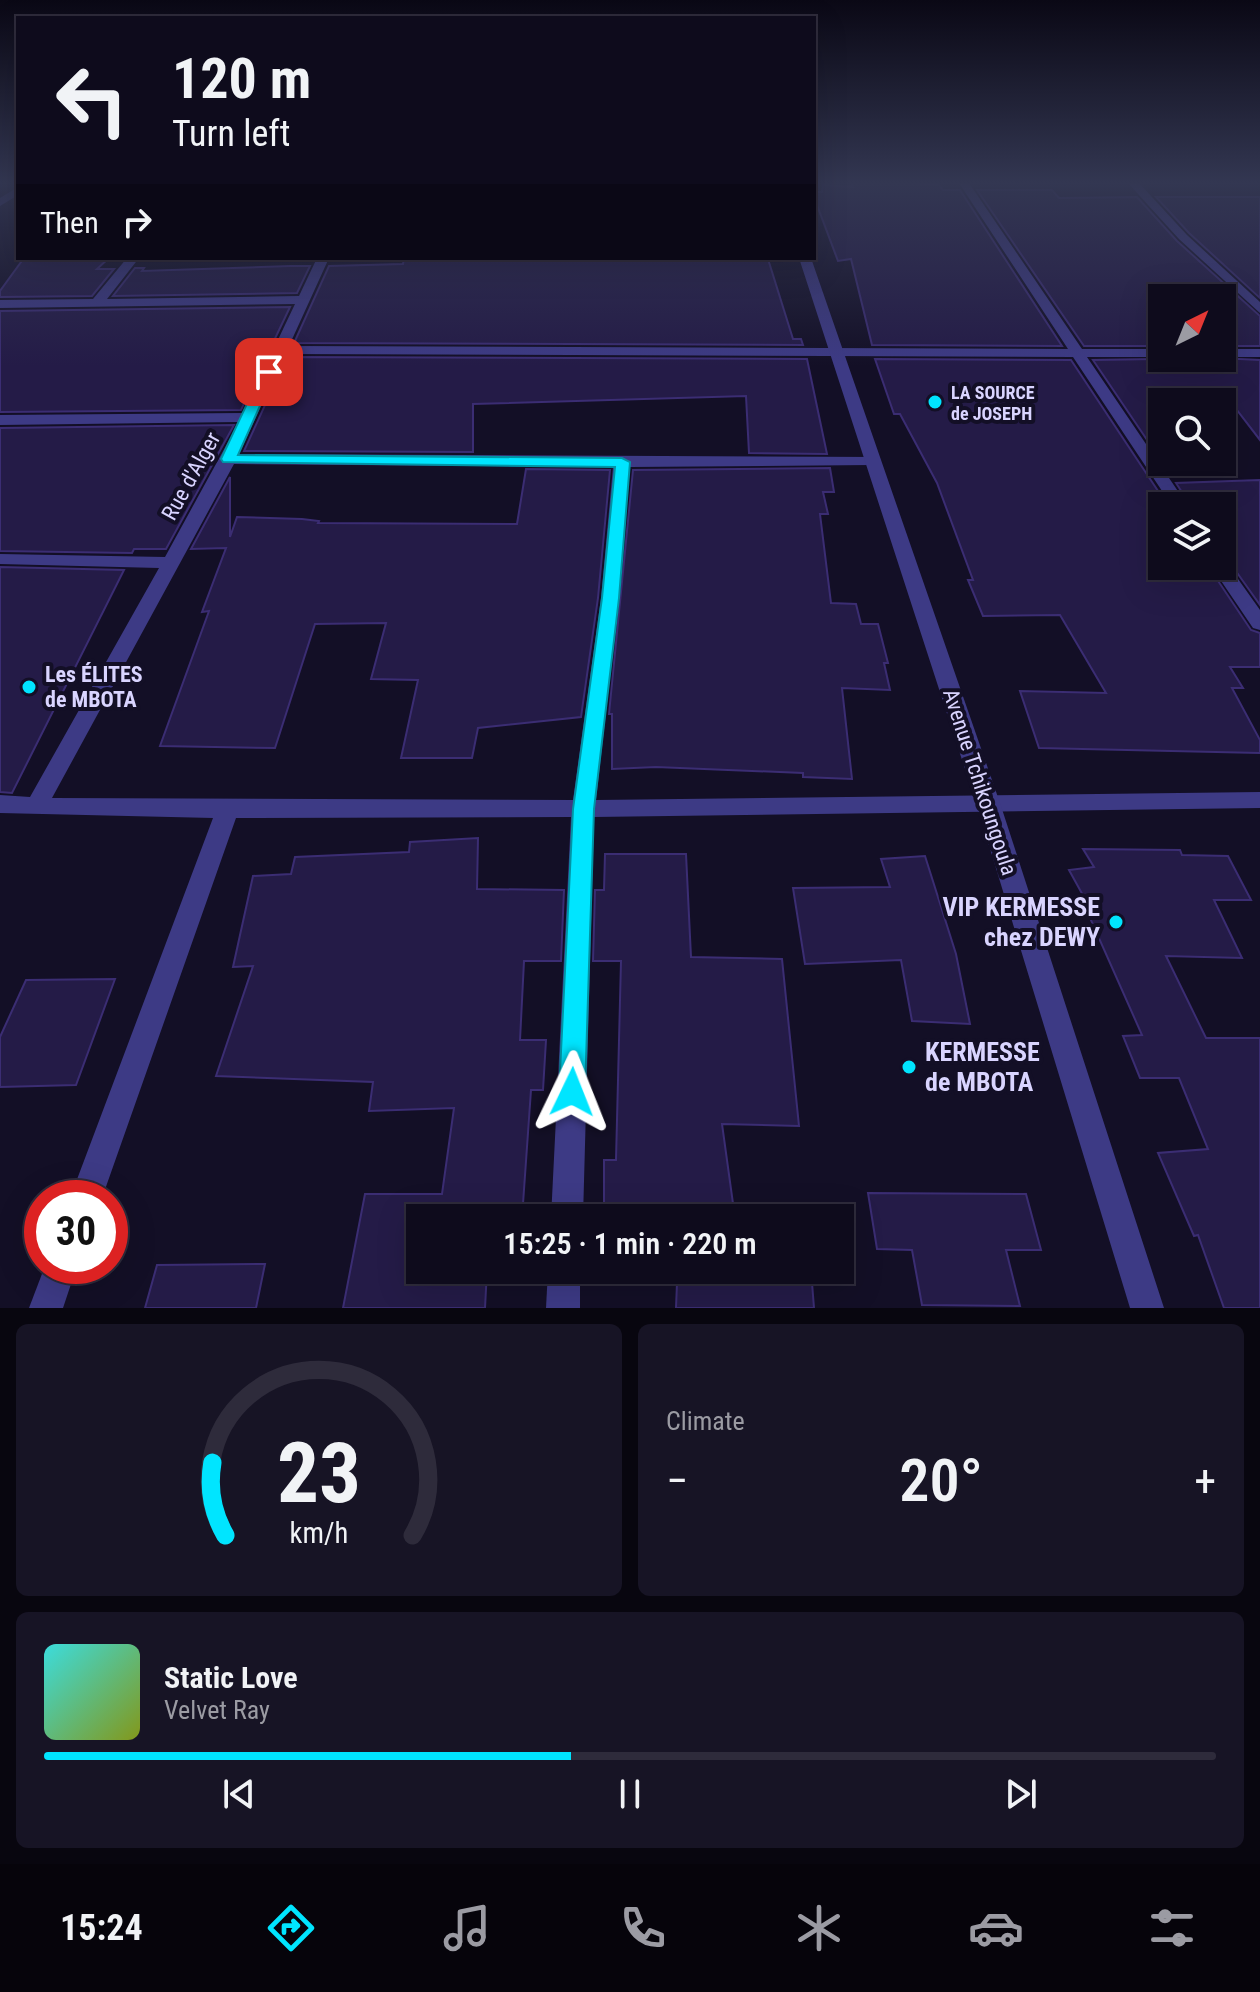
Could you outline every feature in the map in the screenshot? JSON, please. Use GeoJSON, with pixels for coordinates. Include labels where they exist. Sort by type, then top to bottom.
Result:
{"type":"FeatureCollection","features":[{"type":"Feature","properties":{"kind":"street"},"geometry":{"type":"LineString","coordinates":[[1004,244],[1170,492]]}},
{"type":"Feature","properties":{"kind":"street"},"geometry":{"type":"LineString","coordinates":[[1191,244],[1260,309]]}},
{"type":"Feature","properties":{"kind":"street"},"geometry":{"type":"LineString","coordinates":[[98,301],[131,260]]}},
{"type":"Feature","properties":{"kind":"street","name":"Rue d'Alger"},"geometry":{"type":"LineString","coordinates":[[36,806],[229,459],[322,260]]}},
{"type":"Feature","properties":{"kind":"street","name":"Avenue Tchikoungoula"},"geometry":{"type":"LineString","coordinates":[[806,260],[989,806],[1147,1308]]}},
{"type":"Feature","properties":{"kind":"street"},"geometry":{"type":"LineString","coordinates":[[0,304],[301,300]]}},
{"type":"Feature","properties":{"kind":"street"},"geometry":{"type":"LineString","coordinates":[[279,350],[1148,353]]}},
{"type":"Feature","properties":{"kind":"street"},"geometry":{"type":"LineString","coordinates":[[1236,353],[1260,353]]}},
{"type":"Feature","properties":{"kind":"street"},"geometry":{"type":"LineString","coordinates":[[0,420],[249,417]]}},
{"type":"Feature","properties":{"kind":"street"},"geometry":{"type":"LineString","coordinates":[[229,459],[872,460]]}},
{"type":"Feature","properties":{"kind":"street"},"geometry":{"type":"LineString","coordinates":[[568,1204],[583,809],[610,598],[622,462]]}},
{"type":"Feature","properties":{"kind":"street"},"geometry":{"type":"LineString","coordinates":[[0,559],[170,563]]}},
{"type":"Feature","properties":{"kind":"street"},"geometry":{"type":"LineString","coordinates":[[1230,580],[1260,624]]}},
{"type":"Feature","properties":{"kind":"street"},"geometry":{"type":"LineString","coordinates":[[0,804],[583,809],[1260,800]]}},
{"type":"Feature","properties":{"kind":"street"},"geometry":{"type":"LineString","coordinates":[[93,1180],[228,808]]}},
{"type":"Feature","properties":{"kind":"street"},"geometry":{"type":"LineString","coordinates":[[46,1308],[55,1284]]}},
{"type":"Feature","properties":{"kind":"street"},"geometry":{"type":"LineString","coordinates":[[563,1308],[564,1284]]}},
{"type":"Feature","properties":{"kind":"building"},"geometry":{"type":"Polygon","coordinates":[[[832,244],[995,244],[1062,346],[872,345],[851,259],[838,261],[832,244]]]}},
{"type":"Feature","properties":{"kind":"building"},"geometry":{"type":"Polygon","coordinates":[[[1014,244],[1180,244],[1225,284],[1148,284],[1148,346],[1084,346],[1014,244]]]}},
{"type":"Feature","properties":{"kind":"building"},"geometry":{"type":"Polygon","coordinates":[[[1201,244],[1260,244],[1260,298],[1201,244]]]}},
{"type":"Feature","properties":{"kind":"building"},"geometry":{"type":"Polygon","coordinates":[[[23,260],[107,260],[97,269],[114,269],[92,296],[0,297],[0,291],[23,260]]]}},
{"type":"Feature","properties":{"kind":"building"},"geometry":{"type":"Polygon","coordinates":[[[404,260],[768,260],[793,339],[801,339],[803,345],[294,343],[329,266],[403,264],[404,260]]]}},
{"type":"Feature","properties":{"kind":"building"},"geometry":{"type":"Polygon","coordinates":[[[310,266],[297,293],[113,296],[135,268],[144,268],[142,271],[310,266]]]}},
{"type":"Feature","properties":{"kind":"building"},"geometry":{"type":"Polygon","coordinates":[[[1236,294],[1260,316],[1260,346],[1236,346],[1236,294]]]}},
{"type":"Feature","properties":{"kind":"building"},"geometry":{"type":"Polygon","coordinates":[[[290,307],[241,410],[0,412],[0,311],[290,307]]]}},
{"type":"Feature","properties":{"kind":"building"},"geometry":{"type":"Polygon","coordinates":[[[287,357],[807,359],[827,454],[749,453],[746,396],[473,404],[473,452],[244,451],[287,357]]]}},
{"type":"Feature","properties":{"kind":"building"},"geometry":{"type":"Polygon","coordinates":[[[875,359],[1071,360],[1159,492],[1148,492],[1148,580],[1217,580],[1251,630],[1260,633],[1260,667],[1230,667],[1243,688],[1232,688],[1260,740],[1260,753],[1039,748],[1020,691],[1106,693],[1060,615],[983,616],[968,580],[973,580],[937,483],[900,414],[894,414],[875,359]]]}},
{"type":"Feature","properties":{"kind":"building"},"geometry":{"type":"Polygon","coordinates":[[[1148,359],[1148,372],[1236,372],[1236,359],[1260,360],[1260,440],[1236,409],[1236,388],[1148,388],[1148,441],[1093,360],[1148,359]]]}},
{"type":"Feature","properties":{"kind":"building"},"geometry":{"type":"Polygon","coordinates":[[[234,425],[166,549],[134,549],[132,553],[0,551],[0,428],[234,425]]]}},
{"type":"Feature","properties":{"kind":"building"},"geometry":{"type":"Polygon","coordinates":[[[830,468],[834,492],[823,492],[828,514],[820,514],[831,603],[856,604],[861,624],[878,624],[888,663],[884,663],[890,690],[842,688],[852,779],[803,777],[803,773],[656,767],[612,769],[612,714],[609,714],[633,470],[830,468]]]}},
{"type":"Feature","properties":{"kind":"building"},"geometry":{"type":"Polygon","coordinates":[[[526,469],[610,470],[598,598],[581,717],[478,728],[472,758],[401,758],[418,680],[371,679],[386,623],[315,624],[275,748],[160,746],[209,611],[202,612],[226,548],[191,549],[230,477],[230,537],[237,517],[302,519],[318,523],[517,524],[526,469]]]}},
{"type":"Feature","properties":{"kind":"building"},"geometry":{"type":"Polygon","coordinates":[[[1260,480],[1260,605],[1236,571],[1236,492],[1182,492],[1176,483],[1260,480]]]}},
{"type":"Feature","properties":{"kind":"building"},"geometry":{"type":"Polygon","coordinates":[[[0,567],[124,570],[12,793],[0,792],[0,567]]]}},
{"type":"Feature","properties":{"kind":"building"},"geometry":{"type":"Polygon","coordinates":[[[478,838],[477,889],[564,890],[561,961],[524,961],[520,1040],[546,1040],[543,1090],[531,1090],[523,1204],[406,1204],[406,1284],[486,1284],[485,1308],[343,1308],[365,1194],[442,1194],[454,1108],[369,1111],[373,1082],[216,1076],[253,966],[233,967],[253,876],[291,874],[295,857],[409,852],[410,842],[478,838]]]}},
{"type":"Feature","properties":{"kind":"building"},"geometry":{"type":"Polygon","coordinates":[[[1083,849],[1180,850],[1182,855],[1228,856],[1251,900],[1214,900],[1242,958],[1166,956],[1206,1038],[1260,1038],[1260,1308],[1224,1308],[1198,1235],[1194,1236],[1158,1153],[1208,1149],[1179,1078],[1140,1078],[1123,1036],[1142,1035],[1086,909],[1090,908],[1069,870],[1094,867],[1083,849]]]}},
{"type":"Feature","properties":{"kind":"building"},"geometry":{"type":"Polygon","coordinates":[[[605,854],[686,854],[691,957],[782,959],[799,1126],[722,1124],[733,1204],[604,1204],[604,1160],[616,1160],[621,961],[593,961],[595,890],[604,890],[605,854]]]}},
{"type":"Feature","properties":{"kind":"building"},"geometry":{"type":"Polygon","coordinates":[[[925,856],[956,954],[970,1024],[912,1021],[901,960],[805,964],[793,888],[890,887],[881,859],[925,856]]]}},
{"type":"Feature","properties":{"kind":"building"},"geometry":{"type":"Polygon","coordinates":[[[115,979],[76,1085],[0,1087],[0,1037],[26,980],[115,979]]]}},
{"type":"Feature","properties":{"kind":"building"},"geometry":{"type":"Polygon","coordinates":[[[868,1193],[1026,1194],[1041,1250],[1006,1250],[1020,1306],[922,1305],[912,1250],[877,1249],[868,1193]]]}},
{"type":"Feature","properties":{"kind":"building"},"geometry":{"type":"Polygon","coordinates":[[[265,1264],[256,1308],[145,1308],[157,1265],[265,1264]]]}},
{"type":"Feature","properties":{"kind":"building"},"geometry":{"type":"Polygon","coordinates":[[[677,1284],[812,1284],[814,1308],[676,1308],[677,1284]]]}},
{"type":"Feature","properties":{"kind":"place","name":"LA SOURCE de JOSEPH"},"geometry":{"type":"Point","coordinates":[935,402]}},
{"type":"Feature","properties":{"kind":"place","name":"Les ÉLITES de MBOTA"},"geometry":{"type":"Point","coordinates":[29,687]}},
{"type":"Feature","properties":{"kind":"place","name":"VIP KERMESSE chez DEWY"},"geometry":{"type":"Point","coordinates":[1116,922]}},
{"type":"Feature","properties":{"kind":"place","name":"KERMESSE de MBOTA"},"geometry":{"type":"Point","coordinates":[909,1067]}},
{"type":"Feature","properties":{"kind":"route"},"geometry":{"type":"LineString","coordinates":[[269,372],[229,459],[622,462],[610,598],[583,809],[572,1092]]}}]}
